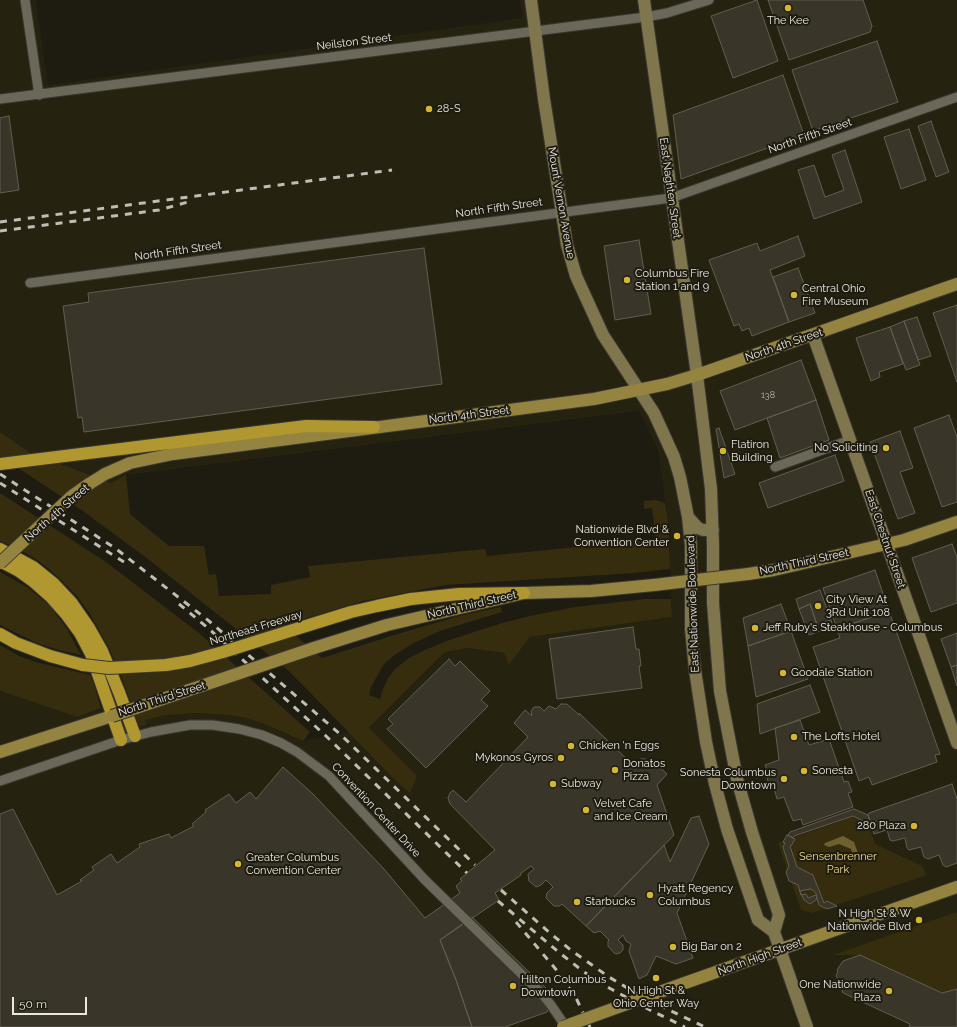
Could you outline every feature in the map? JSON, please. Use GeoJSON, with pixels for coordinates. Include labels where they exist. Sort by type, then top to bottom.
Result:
{"type":"FeatureCollection","features":[{"type":"Feature","properties":{"kind":"highway"},"geometry":{"type":"LineString","coordinates":[[0,464],[306,426],[374,427]]}},
{"type":"Feature","properties":{"kind":"highway"},"geometry":{"type":"LineString","coordinates":[[0,549],[33,567],[54,584],[71,602],[89,628],[102,651],[119,692],[134,736]]}},
{"type":"Feature","properties":{"kind":"highway"},"geometry":{"type":"LineString","coordinates":[[0,562],[19,571],[51,597],[66,614],[80,634],[91,654],[121,740]]}},
{"type":"Feature","properties":{"kind":"highway","name":"Northeast Freeway"},"geometry":{"type":"LineString","coordinates":[[0,634],[23,646],[50,656],[83,665],[109,668],[166,665],[190,661],[223,652],[351,612],[411,599],[459,594],[524,593]]}},
{"type":"Feature","properties":{"kind":"main road","name":"Mount Vernon Avenue"},"geometry":{"type":"LineString","coordinates":[[530,0],[560,212],[572,264],[588,306],[603,335],[639,390]]}},
{"type":"Feature","properties":{"kind":"main road","name":"East Naghten Street"},"geometry":{"type":"LineString","coordinates":[[644,0],[696,375]]}},
{"type":"Feature","properties":{"kind":"main road","name":"North 4th Street"},"geometry":{"type":"LineString","coordinates":[[0,562],[72,496],[105,474],[130,463],[173,454],[594,399],[667,384],[813,335],[957,284]]}},
{"type":"Feature","properties":{"kind":"main road","name":"East Chestnut Street"},"geometry":{"type":"LineString","coordinates":[[813,335],[957,743]]}},
{"type":"Feature","properties":{"kind":"main road","name":"East Nationwide Boulevard"},"geometry":{"type":"LineString","coordinates":[[639,390],[654,412],[674,457],[680,477],[688,517],[691,546],[692,644],[698,694],[706,742],[727,829],[758,920],[774,932],[779,915],[752,832],[737,779],[720,691],[713,603],[713,530],[711,489],[696,375]]}},
{"type":"Feature","properties":{"kind":"main road"},"geometry":{"type":"LineString","coordinates":[[688,517],[698,528],[703,530],[713,530]]}},
{"type":"Feature","properties":{"kind":"main road","name":"North Third Street"},"geometry":{"type":"LineString","coordinates":[[0,752],[387,625],[524,593],[591,591],[654,585],[774,570],[887,544],[957,522]]}},
{"type":"Feature","properties":{"kind":"main road","name":"North High Street"},"geometry":{"type":"LineString","coordinates":[[564,1027],[957,887]]}},
{"type":"Feature","properties":{"kind":"main road"},"geometry":{"type":"LineString","coordinates":[[774,932],[807,1027]]}},
{"type":"Feature","properties":{"kind":"street"},"geometry":{"type":"LineString","coordinates":[[25,0],[39,95]]}},
{"type":"Feature","properties":{"kind":"street","name":"Neilston Street"},"geometry":{"type":"LineString","coordinates":[[0,99],[646,16],[667,13],[709,0]]}},
{"type":"Feature","properties":{"kind":"street","name":"North Fifth Street"},"geometry":{"type":"LineString","coordinates":[[30,283],[672,198],[957,97]]}},
{"type":"Feature","properties":{"kind":"street"},"geometry":{"type":"LineString","coordinates":[[775,467],[850,440]]}},
{"type":"Feature","properties":{"kind":"street","name":"Convention Center Drive"},"geometry":{"type":"LineString","coordinates":[[0,781],[134,736],[190,725],[212,725],[239,729],[262,735],[297,752],[329,776],[424,880],[542,994],[551,1005],[564,1027]]}},
{"type":"Feature","properties":{"kind":"shaded area"},"geometry":{"type":"Polygon","coordinates":[[[0,0],[36,0],[48,85],[522,18],[520,0],[957,0],[957,1027],[0,1027],[0,690],[77,717],[101,708],[139,726],[145,720],[168,715],[197,713],[228,715],[246,718],[267,725],[303,741],[369,728],[445,652],[468,648],[504,653],[509,665],[530,637],[672,617],[668,520],[658,450],[639,411],[126,475],[111,483],[29,452],[0,432],[0,0]]]}},
{"type":"Feature","properties":{"kind":"shaded area"},"geometry":{"type":"Polygon","coordinates":[[[843,836],[854,842],[860,859],[855,860],[851,849],[839,844],[829,847],[824,845],[825,843],[843,836]]]}},
{"type":"Feature","properties":{"kind":"green space"},"geometry":{"type":"Polygon","coordinates":[[[0,432],[29,452],[111,483],[126,475],[130,514],[169,546],[204,546],[209,575],[216,574],[219,596],[271,594],[271,585],[310,577],[308,566],[485,549],[487,556],[656,539],[652,508],[644,509],[644,501],[656,500],[665,503],[668,520],[670,569],[634,573],[446,585],[363,601],[283,625],[322,658],[459,616],[501,607],[502,612],[440,631],[414,643],[396,654],[384,664],[371,687],[369,695],[380,699],[388,678],[395,669],[409,658],[449,640],[502,623],[575,607],[646,599],[671,599],[672,617],[530,637],[509,665],[504,653],[468,648],[445,652],[369,728],[417,776],[410,793],[395,780],[289,671],[144,556],[80,509],[0,456],[0,432]]]}},
{"type":"Feature","properties":{"kind":"green space"},"geometry":{"type":"Polygon","coordinates":[[[0,493],[106,562],[199,633],[310,732],[303,741],[267,725],[246,718],[228,715],[197,713],[168,715],[145,720],[146,725],[139,726],[110,650],[90,614],[77,596],[39,561],[17,548],[0,541],[0,493]]]}},
{"type":"Feature","properties":{"kind":"green space"},"geometry":{"type":"Polygon","coordinates":[[[0,572],[27,587],[50,606],[67,629],[81,655],[37,643],[0,625],[0,572]]]}},
{"type":"Feature","properties":{"kind":"green space"},"geometry":{"type":"Polygon","coordinates":[[[0,645],[19,656],[36,662],[90,675],[101,708],[77,717],[3,692],[0,690],[0,645]]]}},
{"type":"Feature","properties":{"kind":"green space","name":"Sensenbrenner Park"},"geometry":{"type":"Polygon","coordinates":[[[853,817],[868,824],[875,844],[922,866],[927,875],[812,913],[801,910],[778,843],[853,817]]]}},
{"type":"Feature","properties":{"kind":"green space"},"geometry":{"type":"Polygon","coordinates":[[[957,912],[957,992],[942,993],[860,955],[833,955],[957,912]]]}},
{"type":"Feature","properties":{"kind":"building"},"geometry":{"type":"Polygon","coordinates":[[[757,0],[778,61],[733,78],[711,16],[757,0]]]}},
{"type":"Feature","properties":{"kind":"building"},"geometry":{"type":"Polygon","coordinates":[[[768,0],[863,0],[872,26],[870,32],[789,60],[768,0]]]}},
{"type":"Feature","properties":{"kind":"building"},"geometry":{"type":"Polygon","coordinates":[[[877,41],[898,102],[813,131],[792,70],[877,41]]]}},
{"type":"Feature","properties":{"kind":"building"},"geometry":{"type":"Polygon","coordinates":[[[783,75],[804,135],[681,179],[673,115],[783,75]]]}},
{"type":"Feature","properties":{"kind":"building"},"geometry":{"type":"Polygon","coordinates":[[[9,116],[19,190],[0,193],[0,118],[9,116]]]}},
{"type":"Feature","properties":{"kind":"building"},"geometry":{"type":"Polygon","coordinates":[[[931,121],[949,172],[936,177],[918,126],[931,121]]]}},
{"type":"Feature","properties":{"kind":"building"},"geometry":{"type":"Polygon","coordinates":[[[909,129],[926,180],[901,189],[884,137],[909,129]]]}},
{"type":"Feature","properties":{"kind":"building"},"geometry":{"type":"Polygon","coordinates":[[[845,150],[862,202],[814,219],[798,170],[814,165],[825,197],[844,190],[832,155],[845,150]]]}},
{"type":"Feature","properties":{"kind":"building"},"geometry":{"type":"Polygon","coordinates":[[[798,236],[805,256],[770,270],[789,322],[752,336],[749,328],[742,331],[739,324],[734,326],[709,260],[757,243],[760,251],[798,236]]]}},
{"type":"Feature","properties":{"kind":"building","name":"Columbus Fire Station 1 and 9"},"geometry":{"type":"Polygon","coordinates":[[[639,240],[651,314],[615,320],[604,246],[639,240]]]}},
{"type":"Feature","properties":{"kind":"building"},"geometry":{"type":"Polygon","coordinates":[[[424,248],[442,384],[84,432],[82,417],[78,418],[63,306],[89,302],[88,293],[424,248]]]}},
{"type":"Feature","properties":{"kind":"building","name":"Central Ohio Fire Museum"},"geometry":{"type":"Polygon","coordinates":[[[798,268],[815,313],[789,322],[773,277],[798,268]]]}},
{"type":"Feature","properties":{"kind":"building"},"geometry":{"type":"Polygon","coordinates":[[[957,305],[957,382],[933,313],[957,305]]]}},
{"type":"Feature","properties":{"kind":"building"},"geometry":{"type":"Polygon","coordinates":[[[917,317],[931,356],[918,360],[904,321],[917,317]]]}},
{"type":"Feature","properties":{"kind":"building"},"geometry":{"type":"Polygon","coordinates":[[[904,321],[920,365],[906,370],[890,327],[904,321]]]}},
{"type":"Feature","properties":{"kind":"building"},"geometry":{"type":"Polygon","coordinates":[[[890,327],[903,364],[879,372],[880,377],[871,381],[856,338],[890,327]]]}},
{"type":"Feature","properties":{"kind":"building"},"geometry":{"type":"Polygon","coordinates":[[[801,360],[816,400],[735,430],[720,391],[801,360]]]}},
{"type":"Feature","properties":{"kind":"building"},"geometry":{"type":"Polygon","coordinates":[[[816,400],[829,440],[780,458],[767,418],[816,400]]]}},
{"type":"Feature","properties":{"kind":"building"},"geometry":{"type":"Polygon","coordinates":[[[949,415],[957,437],[957,502],[942,507],[914,428],[949,415]]]}},
{"type":"Feature","properties":{"kind":"building","name":"Flatiron Building"},"geometry":{"type":"Polygon","coordinates":[[[719,428],[735,474],[724,478],[716,429],[719,428]]]}},
{"type":"Feature","properties":{"kind":"building"},"geometry":{"type":"Polygon","coordinates":[[[900,431],[913,468],[900,472],[915,513],[898,519],[870,442],[900,431]]]}},
{"type":"Feature","properties":{"kind":"building"},"geometry":{"type":"Polygon","coordinates":[[[835,455],[844,481],[768,508],[759,483],[835,455]]]}},
{"type":"Feature","properties":{"kind":"building"},"geometry":{"type":"Polygon","coordinates":[[[952,544],[957,557],[957,603],[931,612],[912,558],[952,544]]]}},
{"type":"Feature","properties":{"kind":"building"},"geometry":{"type":"Polygon","coordinates":[[[875,570],[889,611],[837,629],[823,588],[875,570]]]}},
{"type":"Feature","properties":{"kind":"building","name":"City View At 3Rd Unit 108"},"geometry":{"type":"Polygon","coordinates":[[[820,590],[831,620],[817,625],[810,604],[799,609],[796,599],[820,590]]]}},
{"type":"Feature","properties":{"kind":"building"},"geometry":{"type":"Polygon","coordinates":[[[781,604],[791,631],[748,646],[743,618],[781,604]]]}},
{"type":"Feature","properties":{"kind":"building"},"geometry":{"type":"Polygon","coordinates":[[[810,604],[817,625],[831,620],[833,626],[809,635],[799,609],[810,604]]]}},
{"type":"Feature","properties":{"kind":"building"},"geometry":{"type":"Polygon","coordinates":[[[889,611],[940,754],[935,755],[937,762],[872,785],[869,777],[859,781],[813,647],[840,638],[837,629],[889,611]]]}},
{"type":"Feature","properties":{"kind":"building"},"geometry":{"type":"Polygon","coordinates":[[[633,627],[636,649],[639,649],[641,666],[639,666],[642,688],[557,699],[549,639],[633,627]]]}},
{"type":"Feature","properties":{"kind":"building"},"geometry":{"type":"Polygon","coordinates":[[[791,631],[808,679],[756,697],[748,646],[791,631]]]}},
{"type":"Feature","properties":{"kind":"building"},"geometry":{"type":"Polygon","coordinates":[[[957,633],[957,665],[951,667],[941,639],[957,633]]]}},
{"type":"Feature","properties":{"kind":"building"},"geometry":{"type":"Polygon","coordinates":[[[449,659],[455,666],[460,661],[490,691],[481,700],[488,706],[426,768],[387,729],[393,724],[388,719],[449,659]]]}},
{"type":"Feature","properties":{"kind":"building"},"geometry":{"type":"Polygon","coordinates":[[[957,665],[957,686],[951,667],[957,665]]]}},
{"type":"Feature","properties":{"kind":"building"},"geometry":{"type":"Polygon","coordinates":[[[810,685],[820,712],[760,734],[757,704],[810,685]]]}},
{"type":"Feature","properties":{"kind":"building","name":"Greater Columbus Convention Center"},"geometry":{"type":"Polygon","coordinates":[[[561,704],[567,704],[579,715],[579,713],[633,765],[640,759],[646,759],[650,763],[652,760],[667,774],[657,785],[674,835],[586,926],[562,904],[560,906],[554,906],[546,898],[547,893],[553,887],[546,880],[541,885],[536,887],[529,881],[528,874],[534,869],[531,866],[520,874],[521,875],[495,893],[499,900],[440,940],[456,980],[472,1027],[0,1027],[0,814],[13,809],[57,895],[82,881],[80,880],[94,870],[92,867],[111,854],[117,863],[140,847],[139,844],[169,834],[171,838],[194,826],[192,824],[206,812],[205,810],[229,794],[236,803],[250,792],[256,799],[283,767],[313,794],[384,869],[425,918],[460,893],[456,886],[462,881],[460,879],[495,850],[450,804],[448,798],[450,793],[453,790],[466,802],[528,737],[514,723],[525,710],[532,716],[531,711],[534,707],[540,707],[544,711],[549,706],[556,709],[561,704]]]}},
{"type":"Feature","properties":{"kind":"building","name":"Sonesta"},"geometry":{"type":"Polygon","coordinates":[[[800,720],[809,745],[829,739],[844,782],[848,781],[852,792],[848,793],[853,807],[803,825],[801,819],[793,821],[784,797],[777,799],[774,788],[771,789],[767,778],[770,777],[765,765],[779,760],[775,728],[800,720]]]}},
{"type":"Feature","properties":{"kind":"building","name":"280 Plaza"},"geometry":{"type":"Polygon","coordinates":[[[952,784],[957,799],[957,863],[946,867],[943,865],[939,855],[928,859],[924,857],[921,847],[909,850],[907,848],[905,838],[893,841],[890,840],[887,830],[874,834],[868,815],[869,813],[952,784]]]}},
{"type":"Feature","properties":{"kind":"building"},"geometry":{"type":"Polygon","coordinates":[[[854,809],[868,815],[870,822],[867,823],[853,816],[794,836],[793,838],[788,835],[790,832],[854,809]]]}},
{"type":"Feature","properties":{"kind":"building","name":"Hyatt Regency Columbus"},"geometry":{"type":"Polygon","coordinates":[[[699,816],[709,844],[677,913],[693,958],[676,964],[656,956],[647,975],[639,979],[629,951],[631,944],[626,941],[623,935],[618,940],[623,945],[623,950],[616,954],[608,946],[609,940],[600,931],[594,933],[586,926],[664,845],[670,862],[691,818],[699,816]]]}},
{"type":"Feature","properties":{"kind":"building"},"geometry":{"type":"Polygon","coordinates":[[[787,835],[795,839],[790,846],[797,867],[813,875],[824,903],[827,901],[837,906],[827,909],[819,905],[816,895],[808,898],[806,894],[801,895],[798,885],[789,881],[786,872],[789,866],[783,847],[785,843],[783,842],[787,835]]]}},
{"type":"Feature","properties":{"kind":"building"},"geometry":{"type":"Polygon","coordinates":[[[810,889],[817,895],[816,900],[810,904],[804,900],[800,891],[810,889]]]}},
{"type":"Feature","properties":{"kind":"building"},"geometry":{"type":"Polygon","coordinates":[[[472,917],[553,995],[547,1012],[505,1027],[472,1027],[456,980],[440,940],[472,917]]]}},
{"type":"Feature","properties":{"kind":"building","name":"One Nationwide Plaza"},"geometry":{"type":"Polygon","coordinates":[[[860,955],[942,993],[957,989],[957,1027],[909,1027],[910,1024],[843,993],[836,975],[838,972],[837,970],[843,961],[860,955]]]}},
{"type":"Feature","properties":{"kind":"railway"},"geometry":{"type":"LineString","coordinates":[[0,222],[392,170]]}},
{"type":"Feature","properties":{"kind":"railway"},"geometry":{"type":"LineString","coordinates":[[0,231],[159,210],[188,202]]}},
{"type":"Feature","properties":{"kind":"railway"},"geometry":{"type":"LineString","coordinates":[[0,474],[115,548],[209,621],[340,734],[475,865]]}},
{"type":"Feature","properties":{"kind":"railway"},"geometry":{"type":"LineString","coordinates":[[0,483],[127,564]]}},
{"type":"Feature","properties":{"kind":"railway"},"geometry":{"type":"LineString","coordinates":[[179,604],[208,628],[327,737],[467,873]]}},
{"type":"Feature","properties":{"kind":"railway"},"geometry":{"type":"LineString","coordinates":[[501,890],[572,951],[609,977],[644,998],[705,1027]]}},
{"type":"Feature","properties":{"kind":"railway"},"geometry":{"type":"LineString","coordinates":[[498,901],[584,972],[611,989],[685,1027]]}},
{"type":"Feature","properties":{"kind":"railway"},"geometry":{"type":"LineString","coordinates":[[516,922],[559,973],[577,1000],[590,1027]]}},
{"type":"Feature","properties":{"kind":"place","name":"The Kee"},"geometry":{"type":"Point","coordinates":[788,8]}},
{"type":"Feature","properties":{"kind":"place","name":"28-S"},"geometry":{"type":"Point","coordinates":[429,109]}},
{"type":"Feature","properties":{"kind":"place","name":"Columbus Fire Station 1 and 9"},"geometry":{"type":"Point","coordinates":[627,280]}},
{"type":"Feature","properties":{"kind":"place","name":"Central Ohio Fire Museum"},"geometry":{"type":"Point","coordinates":[794,295]}},
{"type":"Feature","properties":{"kind":"place","name":"No Soliciting"},"geometry":{"type":"Point","coordinates":[886,448]}},
{"type":"Feature","properties":{"kind":"place","name":"Flatiron Building"},"geometry":{"type":"Point","coordinates":[723,451]}},
{"type":"Feature","properties":{"kind":"place","name":"Nationwide Blvd & Convention Center"},"geometry":{"type":"Point","coordinates":[677,536]}},
{"type":"Feature","properties":{"kind":"place","name":"City View At 3Rd Unit 108"},"geometry":{"type":"Point","coordinates":[818,606]}},
{"type":"Feature","properties":{"kind":"place","name":"Jeff Ruby's Steakhouse - Columbus"},"geometry":{"type":"Point","coordinates":[755,628]}},
{"type":"Feature","properties":{"kind":"place","name":"Goodale Station"},"geometry":{"type":"Point","coordinates":[783,673]}},
{"type":"Feature","properties":{"kind":"place","name":"The Lofts Hotel"},"geometry":{"type":"Point","coordinates":[794,737]}},
{"type":"Feature","properties":{"kind":"place","name":"Chicken 'n Eggs"},"geometry":{"type":"Point","coordinates":[571,746]}},
{"type":"Feature","properties":{"kind":"place","name":"Mykonos Gyros"},"geometry":{"type":"Point","coordinates":[561,758]}},
{"type":"Feature","properties":{"kind":"place","name":"Donatos Pizza"},"geometry":{"type":"Point","coordinates":[615,770]}},
{"type":"Feature","properties":{"kind":"place","name":"Sonesta"},"geometry":{"type":"Point","coordinates":[804,771]}},
{"type":"Feature","properties":{"kind":"place","name":"Sonesta Columbus Downtown"},"geometry":{"type":"Point","coordinates":[784,779]}},
{"type":"Feature","properties":{"kind":"place","name":"Subway"},"geometry":{"type":"Point","coordinates":[553,784]}},
{"type":"Feature","properties":{"kind":"place","name":"Velvet Cafe and Ice Cream"},"geometry":{"type":"Point","coordinates":[586,810]}},
{"type":"Feature","properties":{"kind":"place","name":"280 Plaza"},"geometry":{"type":"Point","coordinates":[914,826]}},
{"type":"Feature","properties":{"kind":"place","name":"Greater Columbus Convention Center"},"geometry":{"type":"Point","coordinates":[238,864]}},
{"type":"Feature","properties":{"kind":"place","name":"Hyatt Regency Columbus"},"geometry":{"type":"Point","coordinates":[650,895]}},
{"type":"Feature","properties":{"kind":"place","name":"Starbucks"},"geometry":{"type":"Point","coordinates":[577,902]}},
{"type":"Feature","properties":{"kind":"place","name":"N High St & W Nationwide Blvd"},"geometry":{"type":"Point","coordinates":[919,920]}},
{"type":"Feature","properties":{"kind":"place","name":"Big Bar on 2"},"geometry":{"type":"Point","coordinates":[673,947]}},
{"type":"Feature","properties":{"kind":"place","name":"N High St & Ohio Center Way"},"geometry":{"type":"Point","coordinates":[656,978]}},
{"type":"Feature","properties":{"kind":"place","name":"Hilton Columbus Downtown"},"geometry":{"type":"Point","coordinates":[513,986]}},
{"type":"Feature","properties":{"kind":"place","name":"One Nationwide Plaza"},"geometry":{"type":"Point","coordinates":[889,991]}}]}
